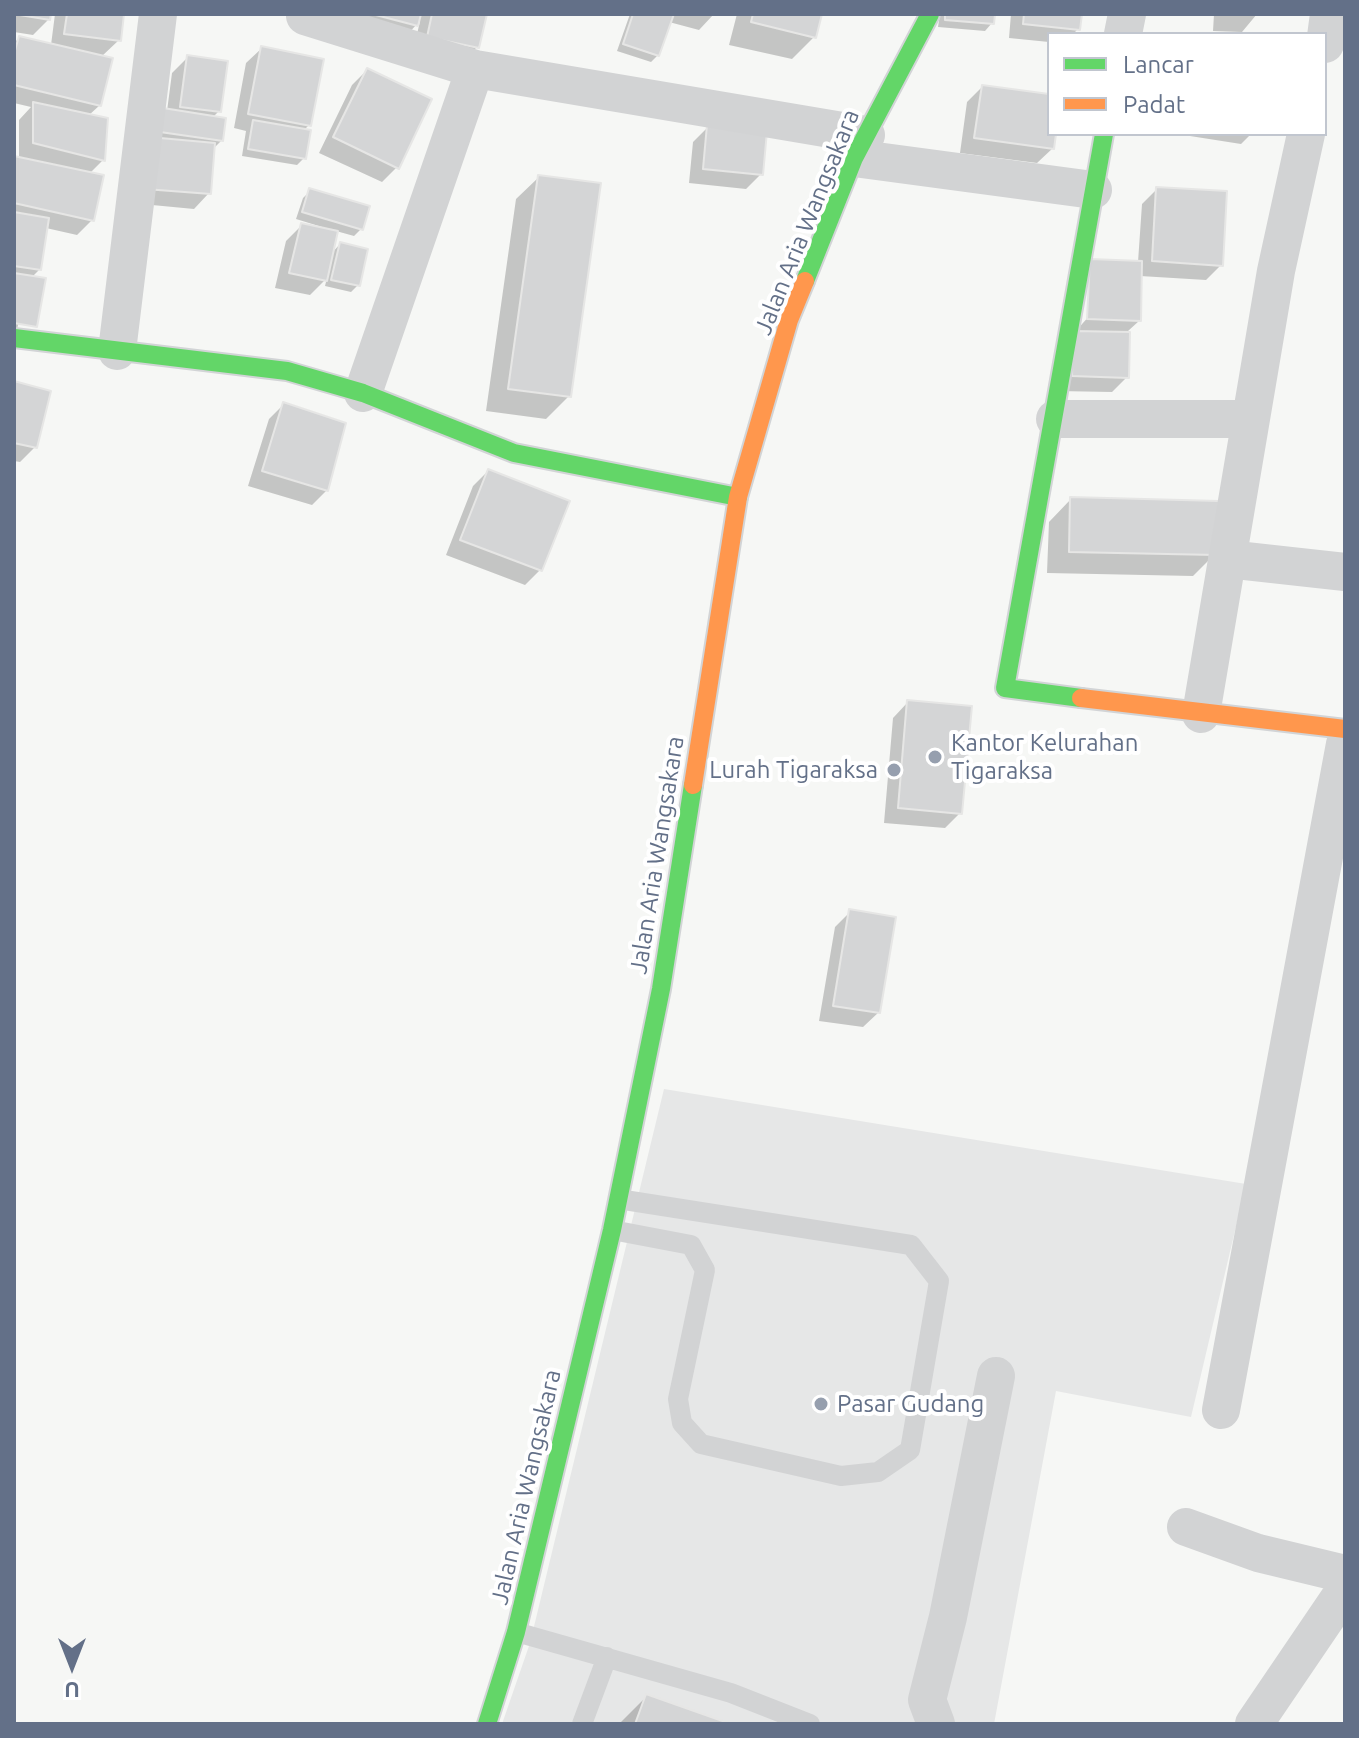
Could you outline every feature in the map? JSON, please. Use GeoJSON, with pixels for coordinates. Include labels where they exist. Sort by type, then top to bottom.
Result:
{"type":"FeatureCollection","features":[{"type":"Feature","properties":{"kind":"street"},"geometry":{"type":"LineString","coordinates":[[117,351],[158,14]]}},
{"type":"Feature","properties":{"kind":"street","name":"Jalan Aria Wangsakara"},"geometry":{"type":"LineString","coordinates":[[487,1724],[516,1632],[612,1230],[661,989],[738,497],[789,320],[860,146],[930,14]]}},
{"type":"Feature","properties":{"kind":"street"},"geometry":{"type":"LineString","coordinates":[[305,16],[475,69],[1093,190]]}},
{"type":"Feature","properties":{"kind":"street"},"geometry":{"type":"LineString","coordinates":[[363,393],[475,69]]}},
{"type":"Feature","properties":{"kind":"street"},"geometry":{"type":"LineString","coordinates":[[1104,136],[1005,688],[1345,729]]}},
{"type":"Feature","properties":{"kind":"street"},"geometry":{"type":"LineString","coordinates":[[1201,714],[1249,419],[1276,271],[1306,136]]}},
{"type":"Feature","properties":{"kind":"street"},"geometry":{"type":"LineString","coordinates":[[14,338],[287,371],[363,393],[514,453],[738,497]]}},
{"type":"Feature","properties":{"kind":"street"},"geometry":{"type":"LineString","coordinates":[[1055,419],[1249,419]]}},
{"type":"Feature","properties":{"kind":"street"},"geometry":{"type":"LineString","coordinates":[[1227,559],[1345,572]]}},
{"type":"Feature","properties":{"kind":"street"},"geometry":{"type":"LineString","coordinates":[[1221,1410],[1345,744]]}},
{"type":"Feature","properties":{"kind":"street"},"geometry":{"type":"LineString","coordinates":[[936,1724],[927,1700],[948,1617],[996,1376]]}},
{"type":"Feature","properties":{"kind":"street"},"geometry":{"type":"LineString","coordinates":[[1186,1527],[1258,1553],[1345,1574]]}},
{"type":"Feature","properties":{"kind":"street"},"geometry":{"type":"LineString","coordinates":[[1254,1724],[1345,1590]]}},
{"type":"Feature","properties":{"kind":"lane"},"geometry":{"type":"LineString","coordinates":[[612,1230],[691,1245],[705,1270],[678,1399],[682,1423],[701,1444],[841,1476],[878,1472],[910,1450],[939,1281],[911,1245],[618,1199]]}},
{"type":"Feature","properties":{"kind":"lane"},"geometry":{"type":"LineString","coordinates":[[516,1632],[731,1693],[810,1724]]}},
{"type":"Feature","properties":{"kind":"lane"},"geometry":{"type":"LineString","coordinates":[[582,1724],[607,1657]]}},
{"type":"Feature","properties":{"kind":"shaded area","name":"Pasar Gudang"},"geometry":{"type":"Polygon","coordinates":[[[664,1089],[1246,1184],[1191,1417],[1056,1391],[994,1724],[502,1724],[530,1643],[664,1089]]]}},
{"type":"Feature","properties":{"kind":"building"},"geometry":{"type":"Polygon","coordinates":[[[14,14],[51,14],[50,20],[14,14]]]}},
{"type":"Feature","properties":{"kind":"building"},"geometry":{"type":"Polygon","coordinates":[[[67,14],[124,14],[121,41],[64,34],[67,14]]]}},
{"type":"Feature","properties":{"kind":"building"},"geometry":{"type":"Polygon","coordinates":[[[372,14],[421,14],[418,26],[372,14]]]}},
{"type":"Feature","properties":{"kind":"building"},"geometry":{"type":"Polygon","coordinates":[[[432,14],[487,14],[479,48],[427,37],[432,14]]]}},
{"type":"Feature","properties":{"kind":"building"},"geometry":{"type":"Polygon","coordinates":[[[633,14],[674,14],[659,56],[623,44],[633,14]]]}},
{"type":"Feature","properties":{"kind":"building"},"geometry":{"type":"Polygon","coordinates":[[[753,14],[822,14],[816,38],[751,22],[753,14]]]}},
{"type":"Feature","properties":{"kind":"building"},"geometry":{"type":"Polygon","coordinates":[[[945,14],[995,14],[994,24],[945,20],[945,14]]]}},
{"type":"Feature","properties":{"kind":"building"},"geometry":{"type":"Polygon","coordinates":[[[1024,14],[1082,14],[1080,30],[1023,24],[1024,14]]]}},
{"type":"Feature","properties":{"kind":"building"},"geometry":{"type":"Polygon","coordinates":[[[19,36],[113,58],[101,106],[14,85],[14,54],[19,36]]]}},
{"type":"Feature","properties":{"kind":"building"},"geometry":{"type":"Polygon","coordinates":[[[261,46],[324,59],[311,126],[248,114],[261,46]]]}},
{"type":"Feature","properties":{"kind":"building"},"geometry":{"type":"Polygon","coordinates":[[[187,55],[228,61],[221,112],[180,107],[187,55]]]}},
{"type":"Feature","properties":{"kind":"building"},"geometry":{"type":"Polygon","coordinates":[[[367,68],[432,99],[399,169],[333,137],[367,68]]]}},
{"type":"Feature","properties":{"kind":"building"},"geometry":{"type":"Polygon","coordinates":[[[982,85],[1047,94],[1047,136],[1056,136],[1054,149],[974,138],[982,85]]]}},
{"type":"Feature","properties":{"kind":"building"},"geometry":{"type":"Polygon","coordinates":[[[33,102],[108,118],[105,161],[33,143],[33,102]]]}},
{"type":"Feature","properties":{"kind":"building"},"geometry":{"type":"Polygon","coordinates":[[[163,108],[226,118],[223,141],[160,132],[163,108]]]}},
{"type":"Feature","properties":{"kind":"building"},"geometry":{"type":"Polygon","coordinates":[[[253,120],[311,130],[306,159],[248,149],[253,120]]]}},
{"type":"Feature","properties":{"kind":"building"},"geometry":{"type":"Polygon","coordinates":[[[707,125],[767,131],[763,175],[703,169],[707,125]]]}},
{"type":"Feature","properties":{"kind":"building"},"geometry":{"type":"Polygon","coordinates":[[[149,137],[215,143],[211,194],[145,189],[149,137]]]}},
{"type":"Feature","properties":{"kind":"building"},"geometry":{"type":"Polygon","coordinates":[[[14,156],[104,175],[94,221],[14,203],[14,156]]]}},
{"type":"Feature","properties":{"kind":"building"},"geometry":{"type":"Polygon","coordinates":[[[538,175],[601,183],[571,397],[508,389],[538,175]]]}},
{"type":"Feature","properties":{"kind":"building"},"geometry":{"type":"Polygon","coordinates":[[[1156,187],[1227,191],[1223,266],[1152,261],[1156,187]]]}},
{"type":"Feature","properties":{"kind":"building"},"geometry":{"type":"Polygon","coordinates":[[[309,188],[370,206],[363,230],[302,212],[309,188]]]}},
{"type":"Feature","properties":{"kind":"building"},"geometry":{"type":"Polygon","coordinates":[[[14,212],[49,218],[41,270],[14,266],[14,212]]]}},
{"type":"Feature","properties":{"kind":"building"},"geometry":{"type":"Polygon","coordinates":[[[301,223],[338,231],[327,281],[289,273],[301,223]]]}},
{"type":"Feature","properties":{"kind":"building"},"geometry":{"type":"Polygon","coordinates":[[[340,242],[368,249],[360,286],[331,280],[340,242]]]}},
{"type":"Feature","properties":{"kind":"building"},"geometry":{"type":"Polygon","coordinates":[[[1090,259],[1142,261],[1141,321],[1087,319],[1090,259]]]}},
{"type":"Feature","properties":{"kind":"building"},"geometry":{"type":"Polygon","coordinates":[[[14,273],[46,278],[37,327],[14,323],[14,273]]]}},
{"type":"Feature","properties":{"kind":"building"},"geometry":{"type":"Polygon","coordinates":[[[1073,331],[1130,332],[1129,378],[1072,376],[1073,331]]]}},
{"type":"Feature","properties":{"kind":"building"},"geometry":{"type":"Polygon","coordinates":[[[14,381],[51,391],[37,448],[14,443],[14,381]]]}},
{"type":"Feature","properties":{"kind":"building"},"geometry":{"type":"Polygon","coordinates":[[[283,402],[346,423],[328,491],[262,471],[283,402]]]}},
{"type":"Feature","properties":{"kind":"building"},"geometry":{"type":"Polygon","coordinates":[[[488,469],[570,501],[542,571],[460,540],[488,469]]]}},
{"type":"Feature","properties":{"kind":"building"},"geometry":{"type":"Polygon","coordinates":[[[1070,497],[1219,501],[1217,555],[1069,552],[1070,497]]]}},
{"type":"Feature","properties":{"kind":"building","name":"Kantor Kelurahan Tigaraksa"},"geometry":{"type":"Polygon","coordinates":[[[907,700],[972,706],[962,814],[898,808],[907,700]]]}},
{"type":"Feature","properties":{"kind":"building"},"geometry":{"type":"Polygon","coordinates":[[[849,909],[896,917],[880,1013],[833,1006],[849,909]]]}},
{"type":"Feature","properties":{"kind":"building"},"geometry":{"type":"Polygon","coordinates":[[[646,1694],[731,1724],[635,1724],[646,1694]]]}},
{"type":"Feature","properties":{"kind":"traffic: fast"},"geometry":{"type":"LineString","coordinates":[[805,281],[854,158],[930,14]]}},
{"type":"Feature","properties":{"kind":"traffic: fast"},"geometry":{"type":"LineString","coordinates":[[1081,698],[1005,688],[1104,136]]}},
{"type":"Feature","properties":{"kind":"traffic: fast"},"geometry":{"type":"LineString","coordinates":[[14,338],[287,371],[363,393],[514,453],[738,497]]}},
{"type":"Feature","properties":{"kind":"traffic: fast"},"geometry":{"type":"LineString","coordinates":[[487,1724],[516,1632],[612,1230],[661,989],[693,785]]}},
{"type":"Feature","properties":{"kind":"traffic: slow"},"geometry":{"type":"LineString","coordinates":[[693,785],[738,497],[789,320],[805,281]]}},
{"type":"Feature","properties":{"kind":"traffic: slow"},"geometry":{"type":"LineString","coordinates":[[1081,698],[1345,729]]}},
{"type":"Feature","properties":{"kind":"place","name":"Kantor Kelurahan Tigaraksa"},"geometry":{"type":"Point","coordinates":[935,757]}},
{"type":"Feature","properties":{"kind":"place","name":"Lurah Tigaraksa"},"geometry":{"type":"Point","coordinates":[894,770]}},
{"type":"Feature","properties":{"kind":"place","name":"Pasar Gudang"},"geometry":{"type":"Point","coordinates":[821,1404]}}]}
